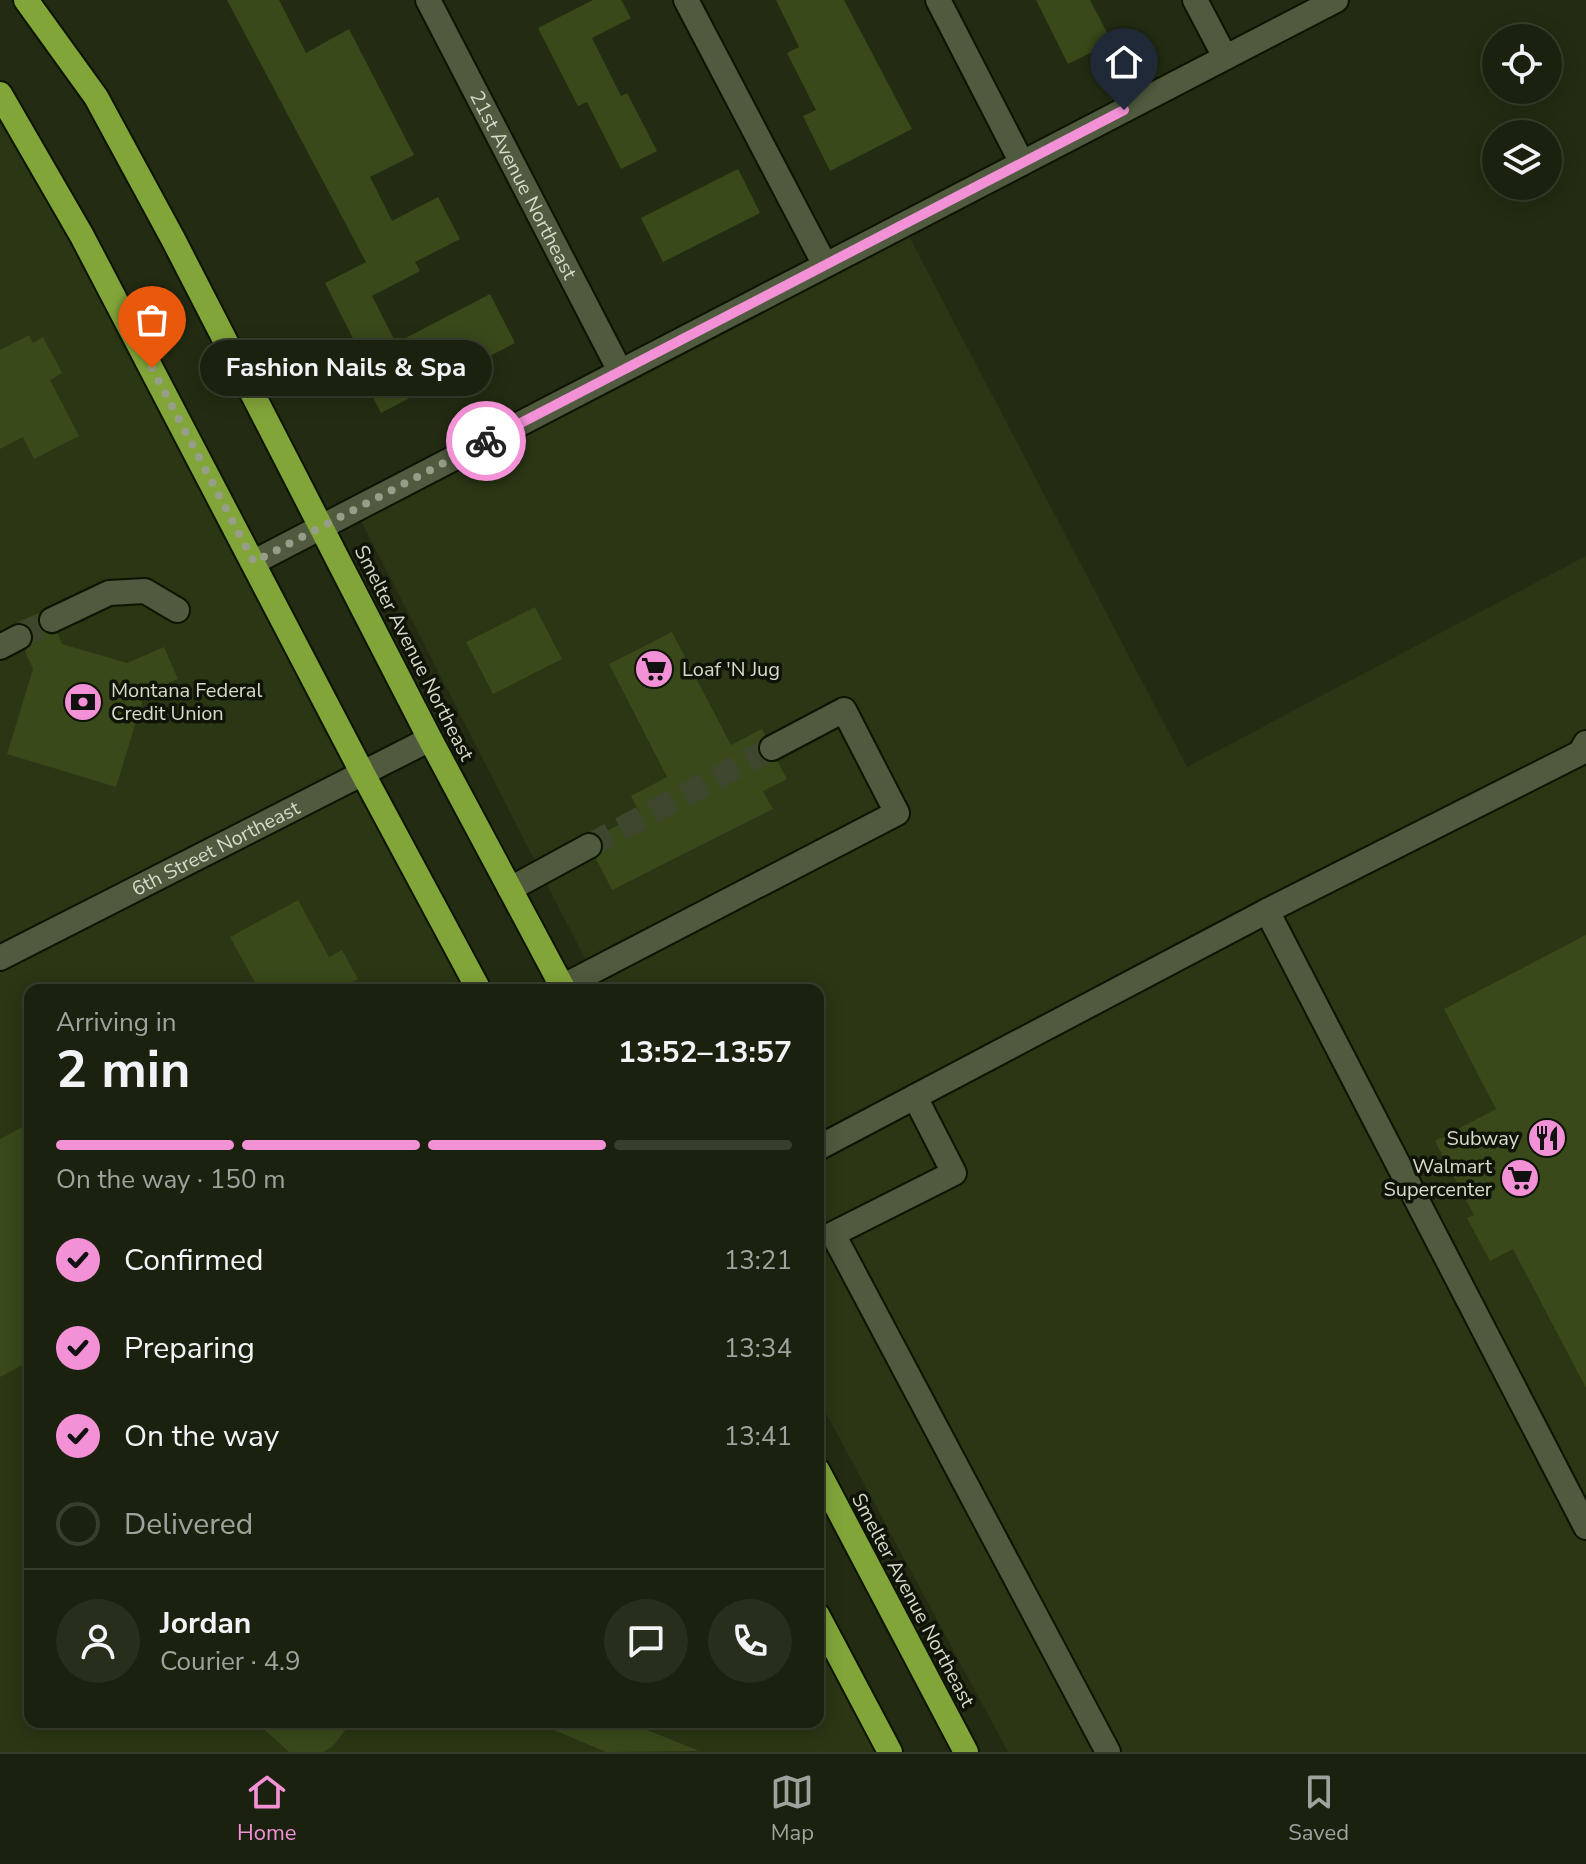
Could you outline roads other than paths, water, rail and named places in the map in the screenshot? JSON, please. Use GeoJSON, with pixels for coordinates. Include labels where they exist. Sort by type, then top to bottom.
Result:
{"type":"FeatureCollection","features":[{"type":"Feature","properties":{"kind":"highway"},"geometry":{"type":"LineString","coordinates":[[26,0],[96,97]]}},
{"type":"Feature","properties":{"kind":"highway"},"geometry":{"type":"LineString","coordinates":[[0,94],[82,236],[476,984]]}},
{"type":"Feature","properties":{"kind":"highway","name":"Smelter Avenue Northeast"},"geometry":{"type":"LineString","coordinates":[[96,97],[561,984]]}},
{"type":"Feature","properties":{"kind":"highway","name":"Smelter Avenue Northeast"},"geometry":{"type":"LineString","coordinates":[[824,1482],[966,1752]]}},
{"type":"Feature","properties":{"kind":"highway"},"geometry":{"type":"LineString","coordinates":[[824,1627],[890,1752]]}},
{"type":"Feature","properties":{"kind":"street","name":"Smelter Avenue Northeast"},"geometry":{"type":"LineString","coordinates":[[40,0],[96,97]]}},
{"type":"Feature","properties":{"kind":"street","name":"21st Avenue Northeast"},"geometry":{"type":"LineString","coordinates":[[428,0],[620,371]]}},
{"type":"Feature","properties":{"kind":"street"},"geometry":{"type":"LineString","coordinates":[[686,0],[825,265]]}},
{"type":"Feature","properties":{"kind":"street"},"geometry":{"type":"LineString","coordinates":[[938,0],[1022,163]]}},
{"type":"Feature","properties":{"kind":"street"},"geometry":{"type":"LineString","coordinates":[[1195,0],[1225,57]]}},
{"type":"Feature","properties":{"kind":"street"},"geometry":{"type":"LineString","coordinates":[[254,562],[1336,0]]}},
{"type":"Feature","properties":{"kind":"street"},"geometry":{"type":"LineString","coordinates":[[52,620],[109,593],[145,591],[177,610]]}},
{"type":"Feature","properties":{"kind":"street"},"geometry":{"type":"LineString","coordinates":[[571,984],[897,813],[844,710],[772,748]]}},
{"type":"Feature","properties":{"kind":"street","name":"6th Street Northeast"},"geometry":{"type":"LineString","coordinates":[[0,958],[430,739]]}},
{"type":"Feature","properties":{"kind":"street"},"geometry":{"type":"LineString","coordinates":[[824,1145],[1267,911],[1580,753],[1586,743]]}},
{"type":"Feature","properties":{"kind":"street"},"geometry":{"type":"LineString","coordinates":[[510,889],[589,846]]}},
{"type":"Feature","properties":{"kind":"street"},"geometry":{"type":"LineString","coordinates":[[1267,911],[1586,1527]]}},
{"type":"Feature","properties":{"kind":"street"},"geometry":{"type":"LineString","coordinates":[[915,1097],[954,1173],[833,1234],[1108,1752]]}},
{"type":"Feature","properties":{"kind":"tunnel"},"geometry":{"type":"LineString","coordinates":[[19,637],[52,620]]}},
{"type":"Feature","properties":{"kind":"tunnel"},"geometry":{"type":"LineString","coordinates":[[589,846],[772,748]]}},
{"type":"Feature","properties":{"kind":"place","name":"Fashion Nails & Spa"},"geometry":{"type":"Point","coordinates":[152,368]}},
{"type":"Feature","properties":{"kind":"place","name":"Loaf 'N Jug"},"geometry":{"type":"Point","coordinates":[654,669]}},
{"type":"Feature","properties":{"kind":"place","name":"Montana Federal Credit Union"},"geometry":{"type":"Point","coordinates":[83,702]}},
{"type":"Feature","properties":{"kind":"place","name":"Subway"},"geometry":{"type":"Point","coordinates":[1547,1138]}},
{"type":"Feature","properties":{"kind":"place","name":"Walmart Supercenter"},"geometry":{"type":"Point","coordinates":[1520,1178]}}]}
